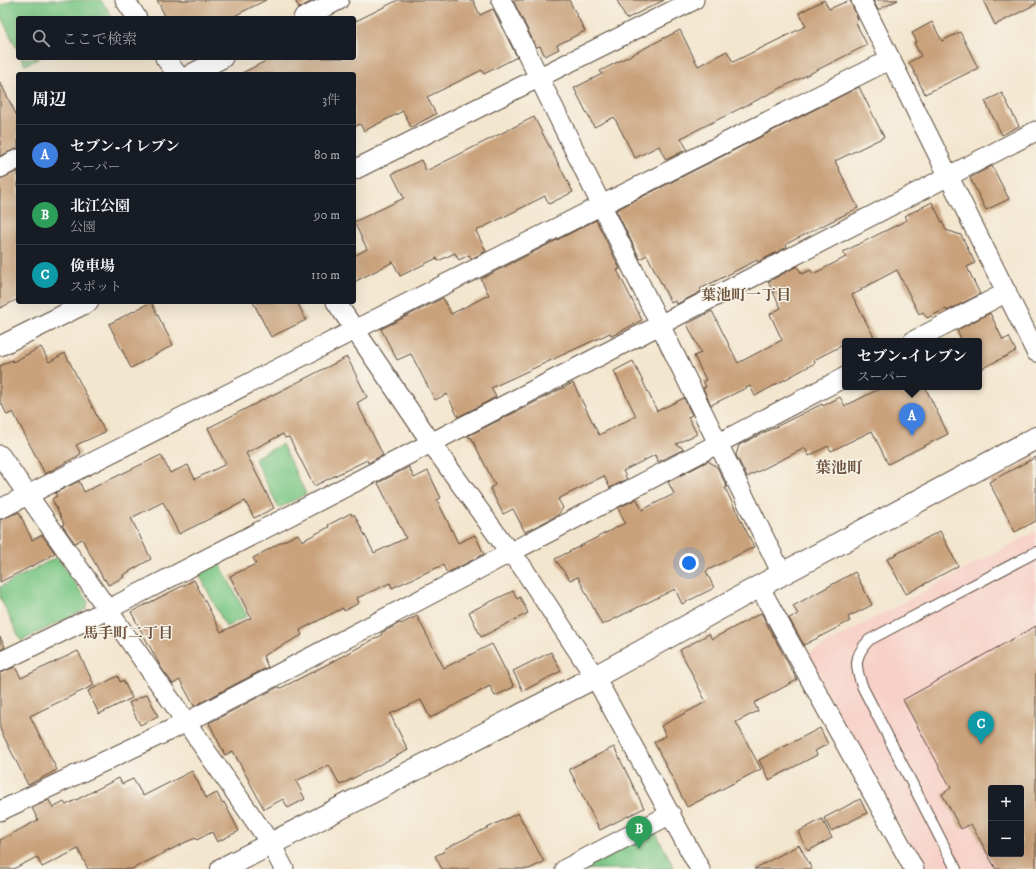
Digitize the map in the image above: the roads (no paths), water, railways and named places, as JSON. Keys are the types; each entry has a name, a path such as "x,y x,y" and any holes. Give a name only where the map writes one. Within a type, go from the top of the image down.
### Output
{"street":[{"path":"125,0 136,16"},
{"path":"307,16 339,0"},
{"path":"501,0 782,574"},
{"path":"356,169 694,0"},
{"path":"861,0 1036,352"},
{"path":"0,509 891,59"},
{"path":"167,60 176,72"},
{"path":"195,72 219,60"},
{"path":"0,662 107,610 1036,131"},
{"path":"0,168 16,160"},
{"path":"919,338 1007,292"},
{"path":"0,346 85,304"},
{"path":"337,304 510,553 521,565 595,677 700,869"},
{"path":"0,811 185,723 842,379"},
{"path":"222,869 595,677 759,586 1036,438"},
{"path":"0,455 270,844 284,869"},
{"path":"759,586 914,869"},
{"path":"565,869 671,814"}],"lane":[{"path":"956,869 863,688 856,669 860,650 869,640 1036,552"}],"place":[{"name":"セブン-イレブン","path":"912,436"},
{"name":"倹車場","path":"981,744"},
{"name":"北江公園","path":"639,849"}],"district":[{"name":"葉池町一丁目","path":"746,295"},
{"name":"葉池町","path":"839,468"},
{"name":"馬手町二丁目","path":"128,633"}]}
